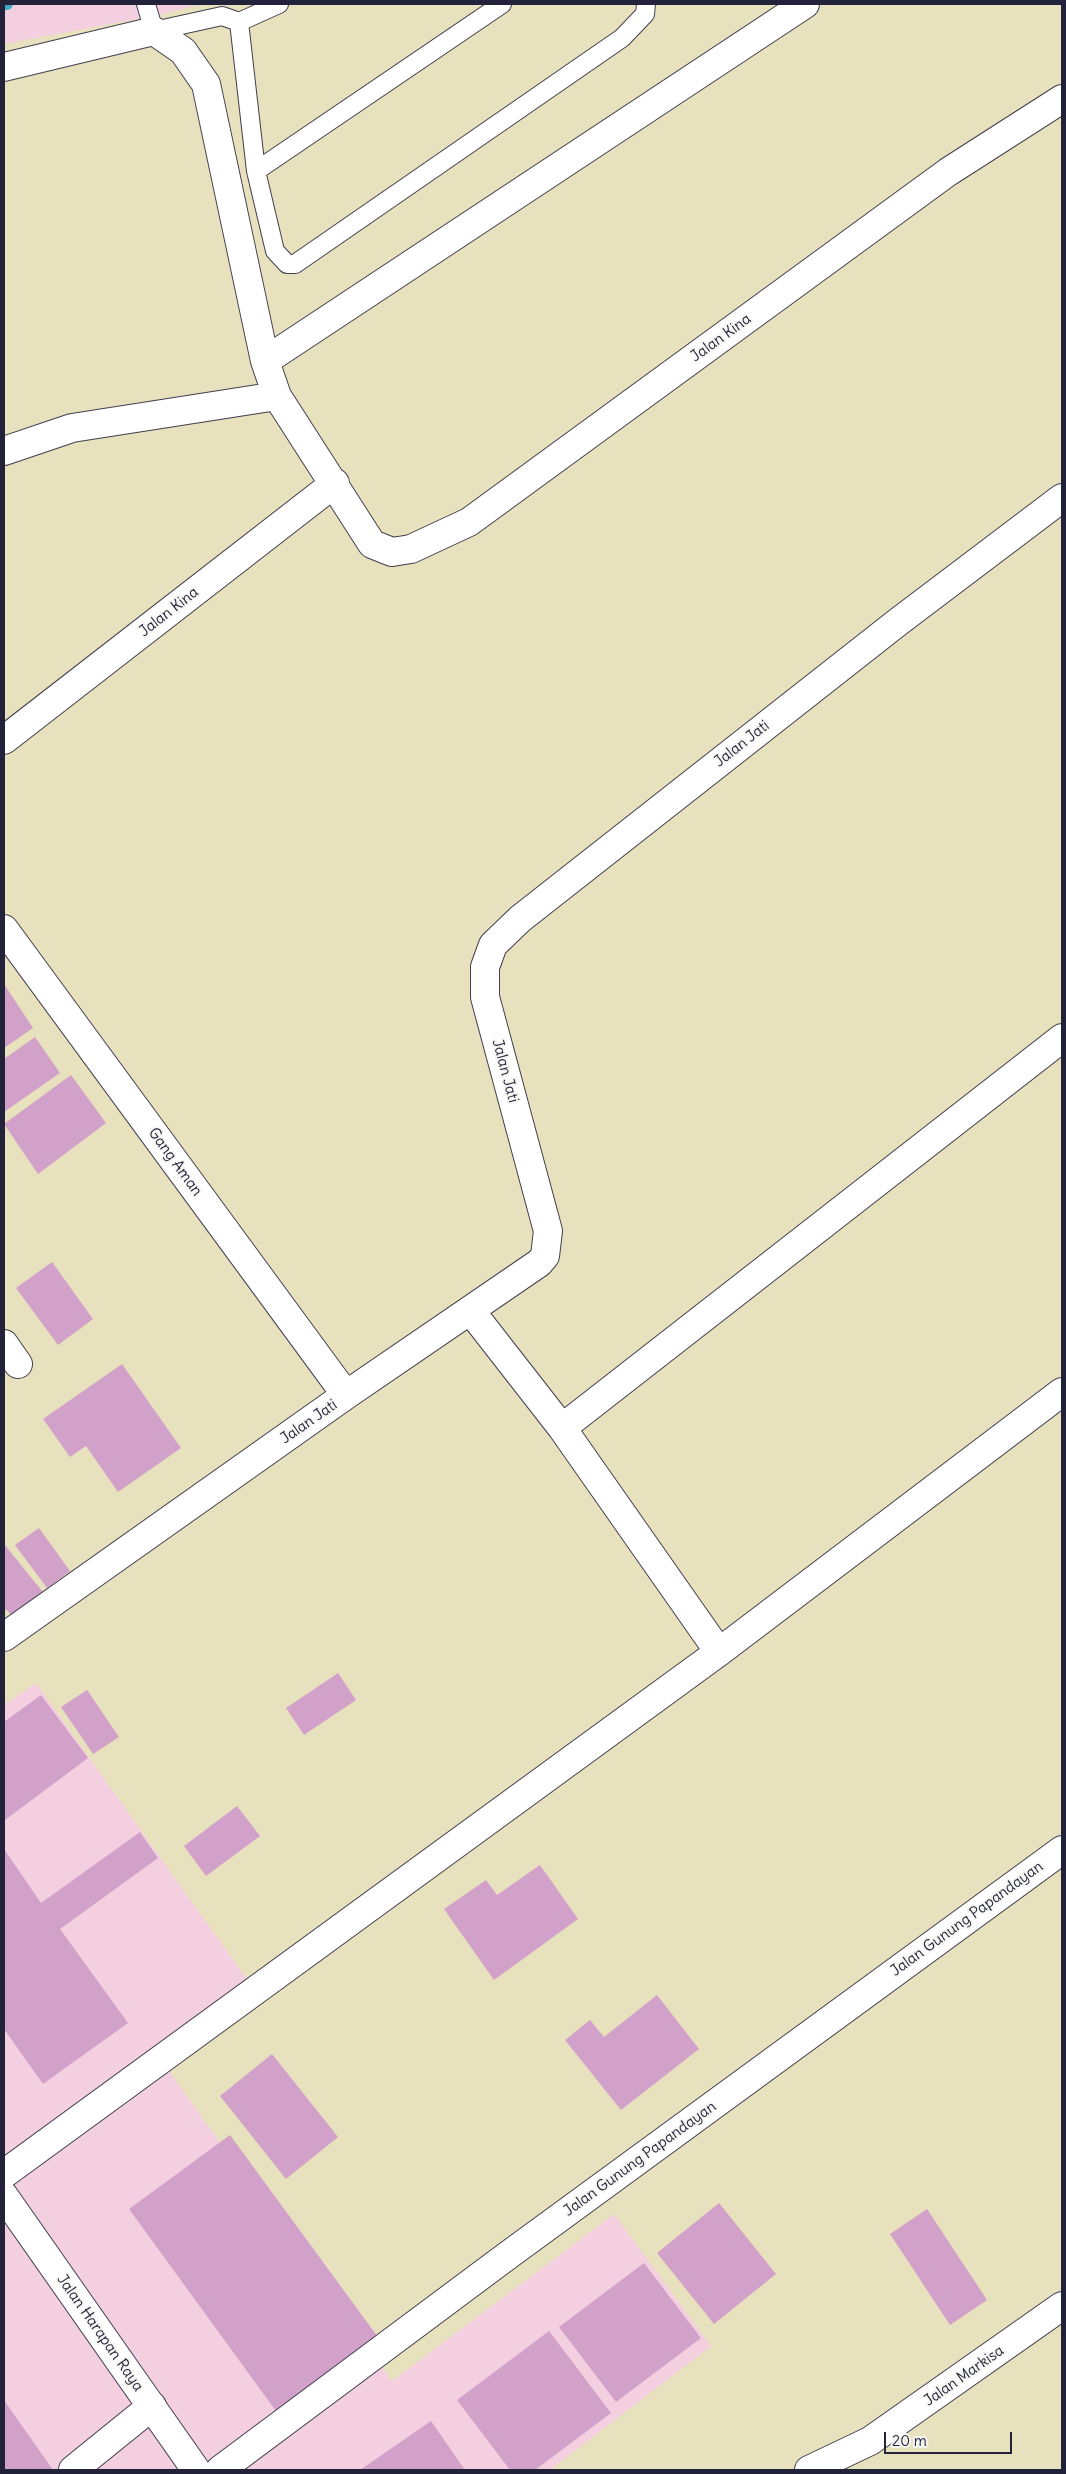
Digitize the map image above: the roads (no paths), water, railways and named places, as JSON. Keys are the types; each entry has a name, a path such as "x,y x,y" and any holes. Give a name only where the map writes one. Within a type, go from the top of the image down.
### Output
{"street":[{"path":"265,362 805,4"},
{"path":"4,67 150,18 183,51 206,84 265,362 277,396 335,483"},
{"name":"Jalan Kina","path":"4,740 335,483 372,544 392,552 411,549 469,522 948,172 1062,99"},
{"path":"4,451 72,428 277,396"},
{"name":"Jalan Jati","path":"4,1638 346,1396 539,1263 545,1256 548,1246 548,1232 485,997 485,967 493,945 520,919 581,870 898,622 1062,498"},
{"name":"Gang Aman","path":"4,928 346,1396"},
{"path":"562,1428 1062,1038"},
{"path":"470,1310 562,1428 719,1652"},
{"path":"4,2174 719,1652 1062,1392"},
{"name":"Jalan Gunung Papandayan","path":"220,2470 507,2256 1062,1850"},
{"name":"Jalan Harapan Raya","path":"4,2196 196,2470"},
{"name":"Jalan Markisa","path":"809,2470 870,2441 1062,2306"},
{"path":"73,2470 152,2406"}],"lane":[{"path":"150,18 222,16 239,22 279,4"},
{"path":"256,171 502,4"},
{"path":"239,22 256,171 275,251 287,264 295,264 622,38 645,14 646,4"}]}
